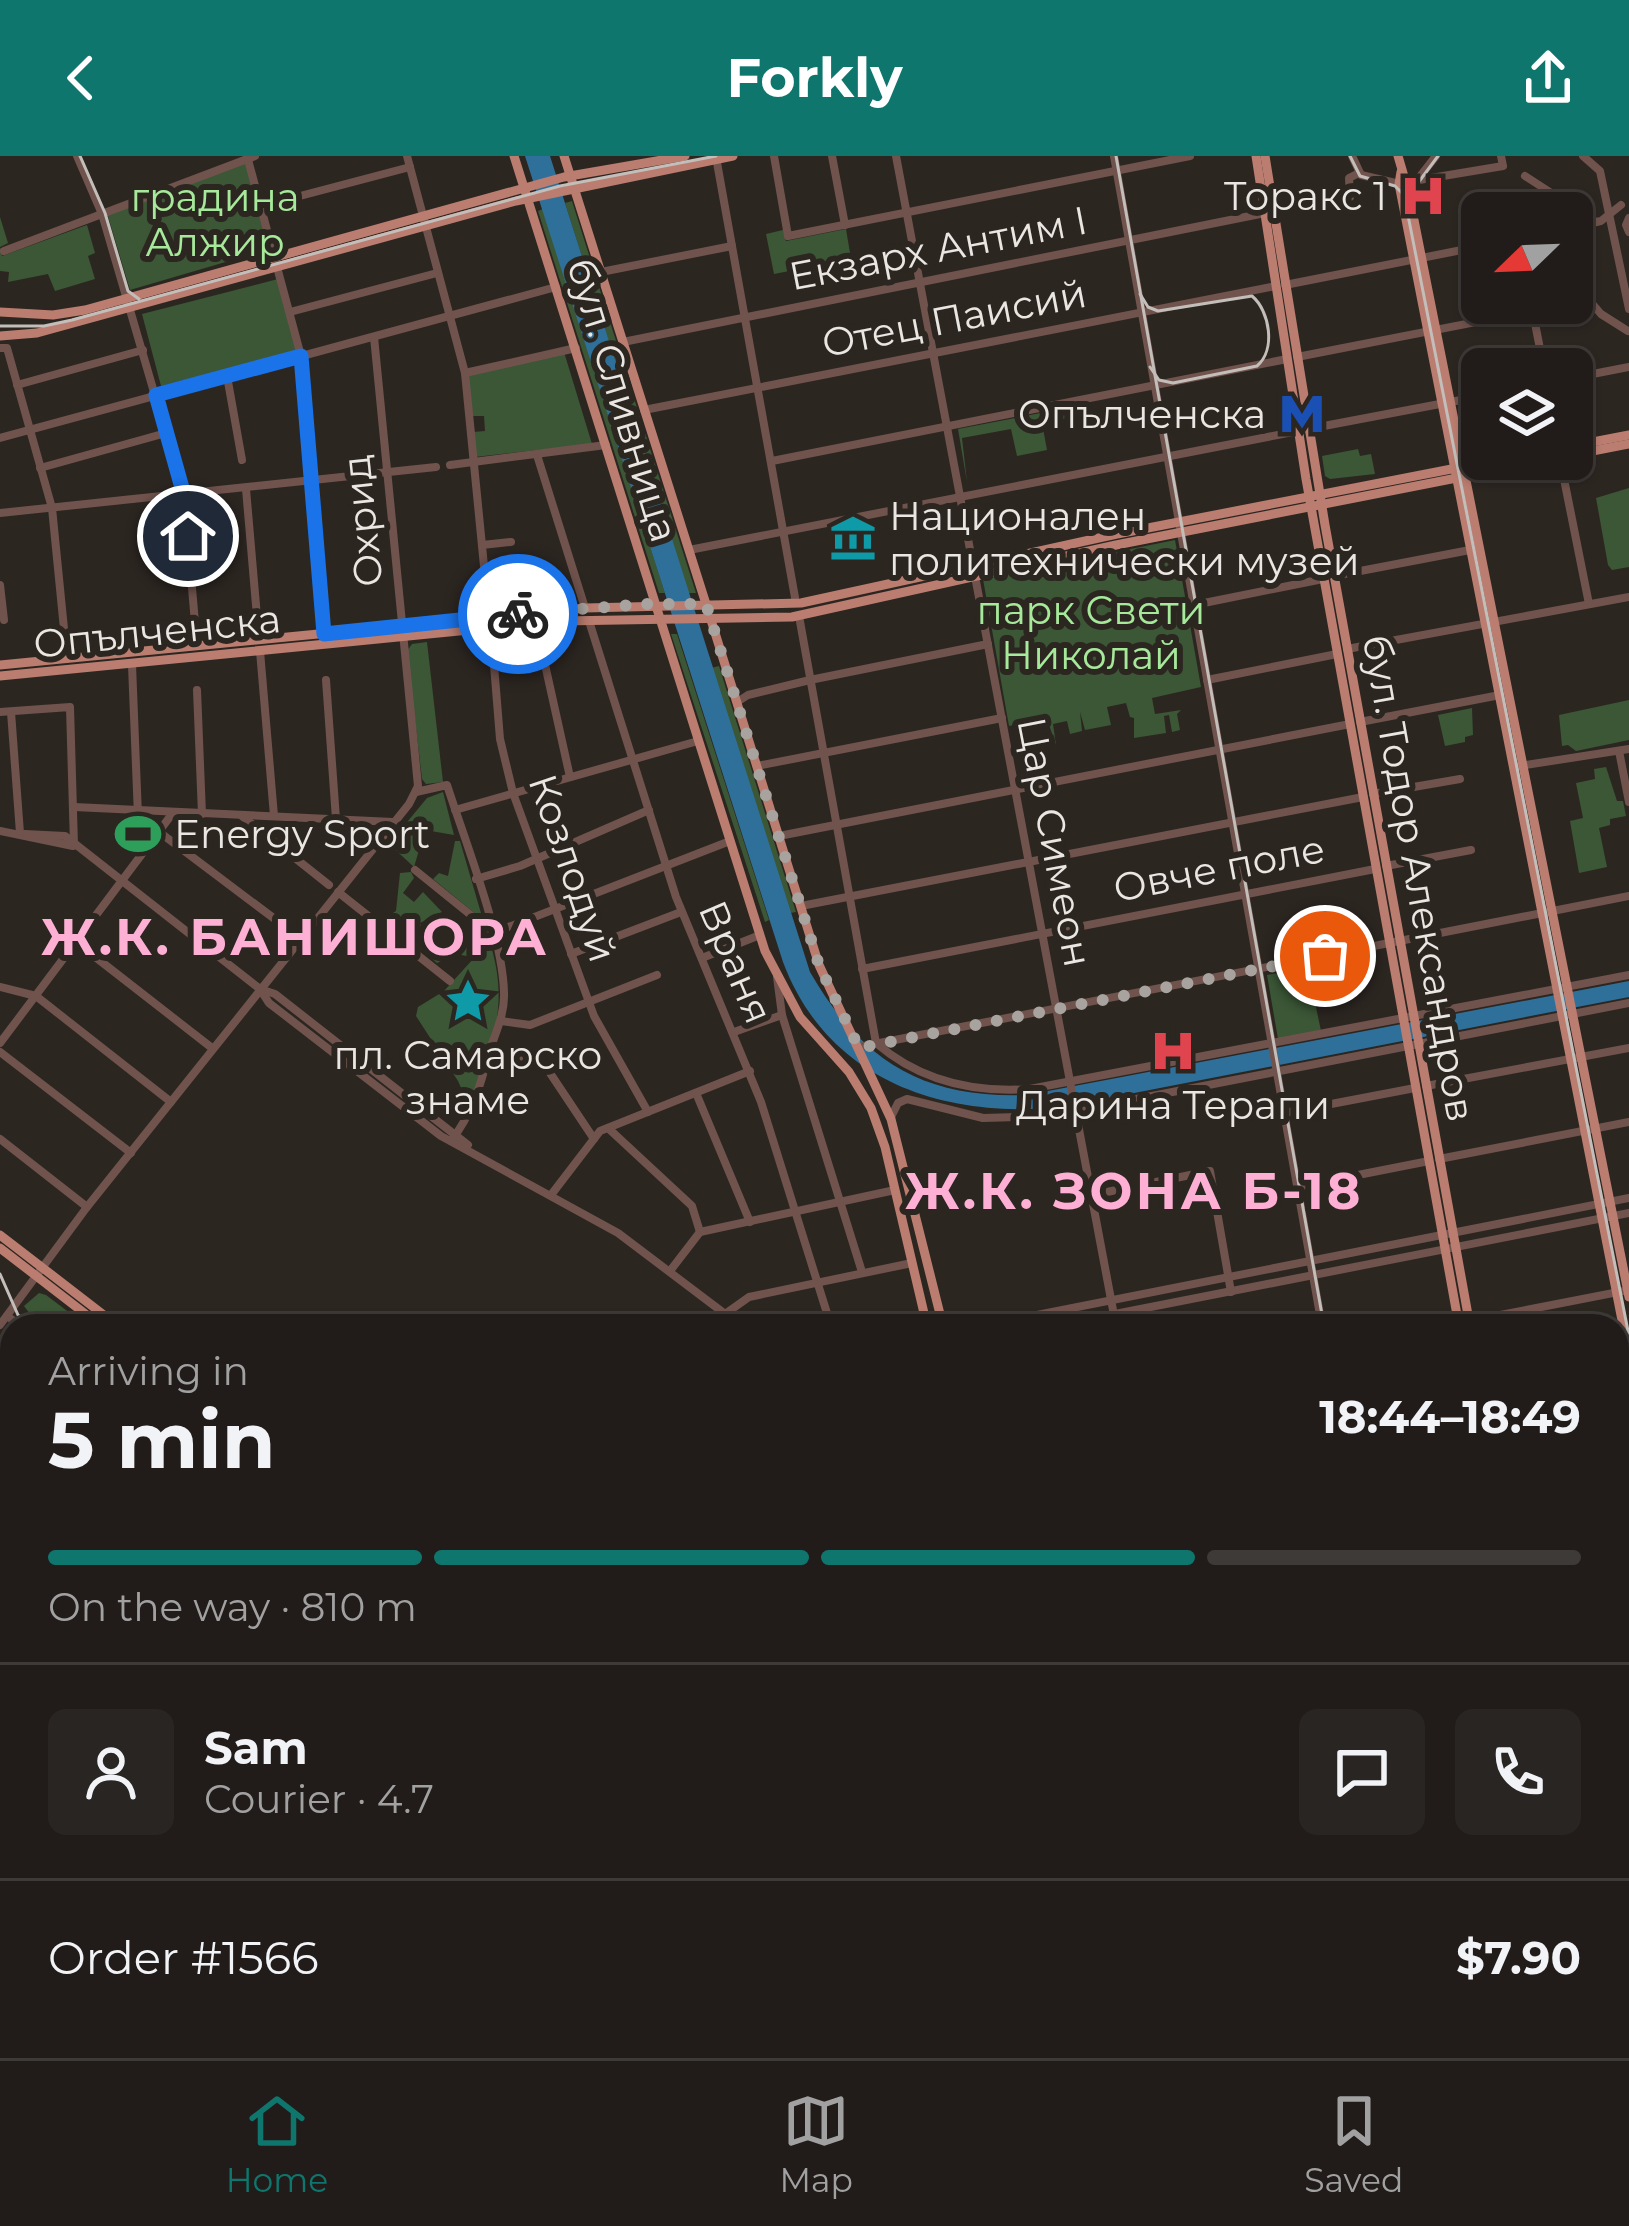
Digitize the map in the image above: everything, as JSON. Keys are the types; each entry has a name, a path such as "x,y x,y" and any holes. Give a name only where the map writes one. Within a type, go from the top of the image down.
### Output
{"main road":[{"name":"бул. Сливница","path":"514,156 760,935 800,1017 865,1096 885,1147 924,1314"},
{"name":"бул. Сливница","path":"564,156 819,965 848,1026 868,1045 940,1314"},
{"path":"0,336 37,333 650,159 685,156"},
{"path":"569,182 734,156"},
{"name":"бул. Тодор Александров","path":"1256,156 1459,1314"},
{"name":"бул. Тодор Александров","path":"1265,156 1269,212"},
{"path":"1398,156 1607,1217 1626,1292"},
{"path":"0,312 70,313 130,303"},
{"path":"1593,442 1629,435"},
{"path":"1593,451 1629,444"},
{"path":"1460,472 1471,550 1490,624"},
{"name":"Опълченска","path":"490,622 708,621 798,610 1460,472"},
{"name":"Опълченска","path":"0,665 403,632 585,608 703,604 798,610"},
{"name":"Опълченска","path":"0,676 132,664 324,634 403,632"},
{"path":"0,1235 87,1314"},
{"path":"0,1248 101,1314"}],"street":[{"path":"76,156 104,213 184,495 197,646"},
{"name":"Козлодуй","path":"407,156 465,373 500,739 513,793 588,1003 648,1112"},
{"path":"774,156 788,236 1190,156"},
{"path":"832,156 845,224"},
{"name":"Цар Симеон","path":"896,156 1114,1314"},
{"path":"1114,156 1320,1314"},
{"path":"1352,156 1359,173 1426,182 1502,161"},
{"path":"1406,180 1436,156"},
{"path":"1582,156 1600,169 1608,195 1629,309"},
{"path":"4,251 250,157 301,356 324,634"},
{"path":"716,158 862,969 868,1045"},
{"path":"262,206 410,167"},
{"name":"Екзарх Антим I","path":"622,342 1350,197 1349,178 1359,173"},
{"path":"1525,176 1596,222"},
{"path":"1608,195 1626,211 1629,232"},
{"path":"1593,223 1626,211"},
{"path":"601,272 732,246"},
{"name":"Отец Паисий","path":"644,410 1461,250"},
{"path":"290,312 437,272"},
{"path":"0,438 556,287"},
{"path":"1593,301 1601,314 1628,331"},
{"path":"772,461 1461,323"},
{"name":"Охрид","path":"374,337 418,772 416,792"},
{"path":"3,348 52,508 67,659"},
{"path":"465,373 576,348"},
{"path":"17,385 143,350"},
{"path":"1593,374 1629,367"},
{"path":"226,376 242,460"},
{"path":"689,550 1461,400"},
{"path":"40,468 166,433"},
{"path":"450,465 606,446"},
{"path":"538,455 585,608"},
{"path":"0,513 436,467"},
{"path":"1564,480 1589,604"},
{"path":"246,489 274,816"},
{"path":"482,545 511,542"},
{"path":"1194,605 1471,550"},
{"path":"0,585 4,620"},
{"path":"1207,680 1629,596"},
{"name":"Враня","path":"589,621 681,912 750,1071 827,1314"},
{"path":"536,623 570,777"},
{"path":"737,702 810,680 988,644"},
{"path":"132,664 138,816 292,932"},
{"path":"326,680 336,819"},
{"path":"197,691 202,814"},
{"path":"778,836 1504,694"},
{"path":"0,712 70,707 74,846"},
{"path":"11,712 22,833"},
{"path":"757,766 1002,718"},
{"path":"455,809 698,741"},
{"path":"1518,766 1624,750 1629,802"},
{"path":"801,907 1460,779"},
{"path":"8,1314 87,1207 416,792 446,783 493,932 505,995 471,1110 453,1138"},
{"path":"74,807 394,823"},
{"path":"476,879 536,859 649,810"},
{"path":"130,1154 0,1047 173,813"},
{"path":"241,815 328,885"},
{"path":"0,831 65,836 260,989 275,994 453,1138 618,1233 725,1314 749,1297 912,1263"},
{"path":"493,932 730,841"},
{"name":"Овче поле","path":"862,969 1471,850"},
{"path":"415,871 493,932"},
{"path":"338,892 450,981"},
{"path":"868,1045 1629,896"},
{"path":"571,953 681,912"},
{"path":"702,958 760,935"},
{"path":"76,942 213,1048"},
{"path":"501,1021 530,1025 656,974"},
{"path":"868,1045 910,1069 970,1087 1018,1090 1071,1085 1629,974"},
{"path":"777,977 782,1015 862,1273"},
{"path":"0,987 35,996 171,1102"},
{"path":"891,1119 898,1103 907,1099 995,1119 1075,1109 1629,1003"},
{"path":"734,1032 782,1015"},
{"path":"491,1045 548,1070 594,1139"},
{"path":"1284,1113 1629,1048"},
{"path":"551,1195 608,1128 750,1071"},
{"path":"696,1093 750,1222"},
{"path":"1298,1187 1629,1122"},
{"path":"608,1128 692,1206 700,1232"},
{"path":"0,1139 87,1207"},
{"path":"1092,1195 1210,1171 1231,1292"},
{"path":"670,1271 700,1232 895,1190"},
{"path":"1044,1314 1629,1198"},
{"path":"1119,1314 1629,1213"},
{"path":"1516,1314 1626,1292"}],"green space":[{"name":"градина Алжир","path":"246,161 270,249 130,290 107,213"},
{"path":"572,201 617,344 610,346 565,203"},
{"path":"543,209 665,593 659,593 538,211"},
{"path":"0,217 8,243 0,247"},
{"path":"87,225 95,253 88,256 95,279 55,291 48,274 8,282 9,272 0,271 0,247 2,256"},
{"path":"846,229 851,259 774,274 766,234 783,230 786,241"},
{"path":"278,279 297,351 161,386 142,314"},
{"path":"618,348 696,593 688,593 611,350"},
{"path":"564,352 592,444 475,457 473,432 485,431 484,416 471,416 466,373"},
{"path":"1082,405 1084,415 1042,423 1047,450 1017,456 1011,429 962,438 967,482 958,429"},
{"path":"1358,449 1360,456 1371,454 1375,474 1325,476 1322,456"},
{"path":"1629,488 1629,567 1612,570 1596,498"},
{"name":"парк Свети Николай","path":"1175,540 1201,687 1152,698 1155,714 1181,710 1177,714 1180,730 1172,732 1169,715 1164,716 1166,733 1134,738 1134,718 1126,703 1107,707 1111,725 1085,730 1080,712 1082,731 1070,734 1067,721 1053,724 1056,745 1047,719 1009,726 983,579"},
{"path":"671,634 677,634 769,920 765,922"},
{"path":"427,642 443,782 426,784 407,651 412,644"},
{"path":"719,666 796,912 790,913 711,668"},
{"path":"1629,700 1629,740 1576,751 1562,746 1559,715"},
{"path":"1472,708 1473,735 1445,746 1438,715"},
{"path":"1606,767 1626,816 1610,819 1610,825 1599,828 1607,867 1579,873 1570,821 1583,818 1576,783 1595,779 1594,769"},
{"path":"443,792 454,835 425,830 414,867 389,844 427,798"},
{"path":"455,841 460,841 483,920 433,879 439,873 448,876"},
{"path":"411,872 414,878 403,893 414,902 423,892 442,912 420,923 428,943 436,949 454,938 451,916 478,942 467,956 455,954 437,963 385,918 396,911 400,873"},
{"name":"пл. Самарско знаме","path":"491,946 498,1009 470,1108 416,1016 418,1007 444,991 484,947"},
{"path":"1342,960 1347,986 1313,993 1321,1031 1278,1039 1267,975"},
{"path":"39,1293 71,1314 30,1314 24,1306"}],"water":[{"path":"525,156 550,156 810,972 830,1003 873,1051 898,1068 956,1090 1027,1095 1629,981 1629,997 1062,1107 975,1106 934,1098 860,1064 829,1037 803,1003 783,962"}],"tram line":[{"path":"80,156 105,213 128,291 139,299"},
{"path":"0,326 44,326 72,320 560,186 716,156"},
{"path":"1116,156 1322,1314"},
{"path":"1350,156 1360,176 1395,186 1404,195 1625,1314"},
{"path":"1409,204 1412,191 1438,156"},
{"path":"1140,294 1148,307 1158,311 1252,296 1263,311 1268,331 1267,350 1257,366 1173,383 1159,380 1150,367"},
{"path":"0,1274 18,1314"}],"way so far":[{"path":"518,614 706,604 819,965 859,1048 1325,956"}],"place":[{"name":"Торакс 1","path":"1423,196"},
{"name":"Опълченска","path":"1302,414"},
{"name":"Национален политехнически музей","path":"853,538"},
{"name":"Energy Sport","path":"138,834"},
{"name":"пл. Самарско знаме","path":"468,1001"},
{"name":"Дарина Терапи","path":"1173,1051"}],"district":[{"name":"Ж.К. БАНИШОРА","path":"295,937"},
{"name":"Ж.К. ЗОНА Б-18","path":"1134,1191"}],"route":[{"path":"188,536 184,495 156,395 301,356 324,634 518,614"}]}
